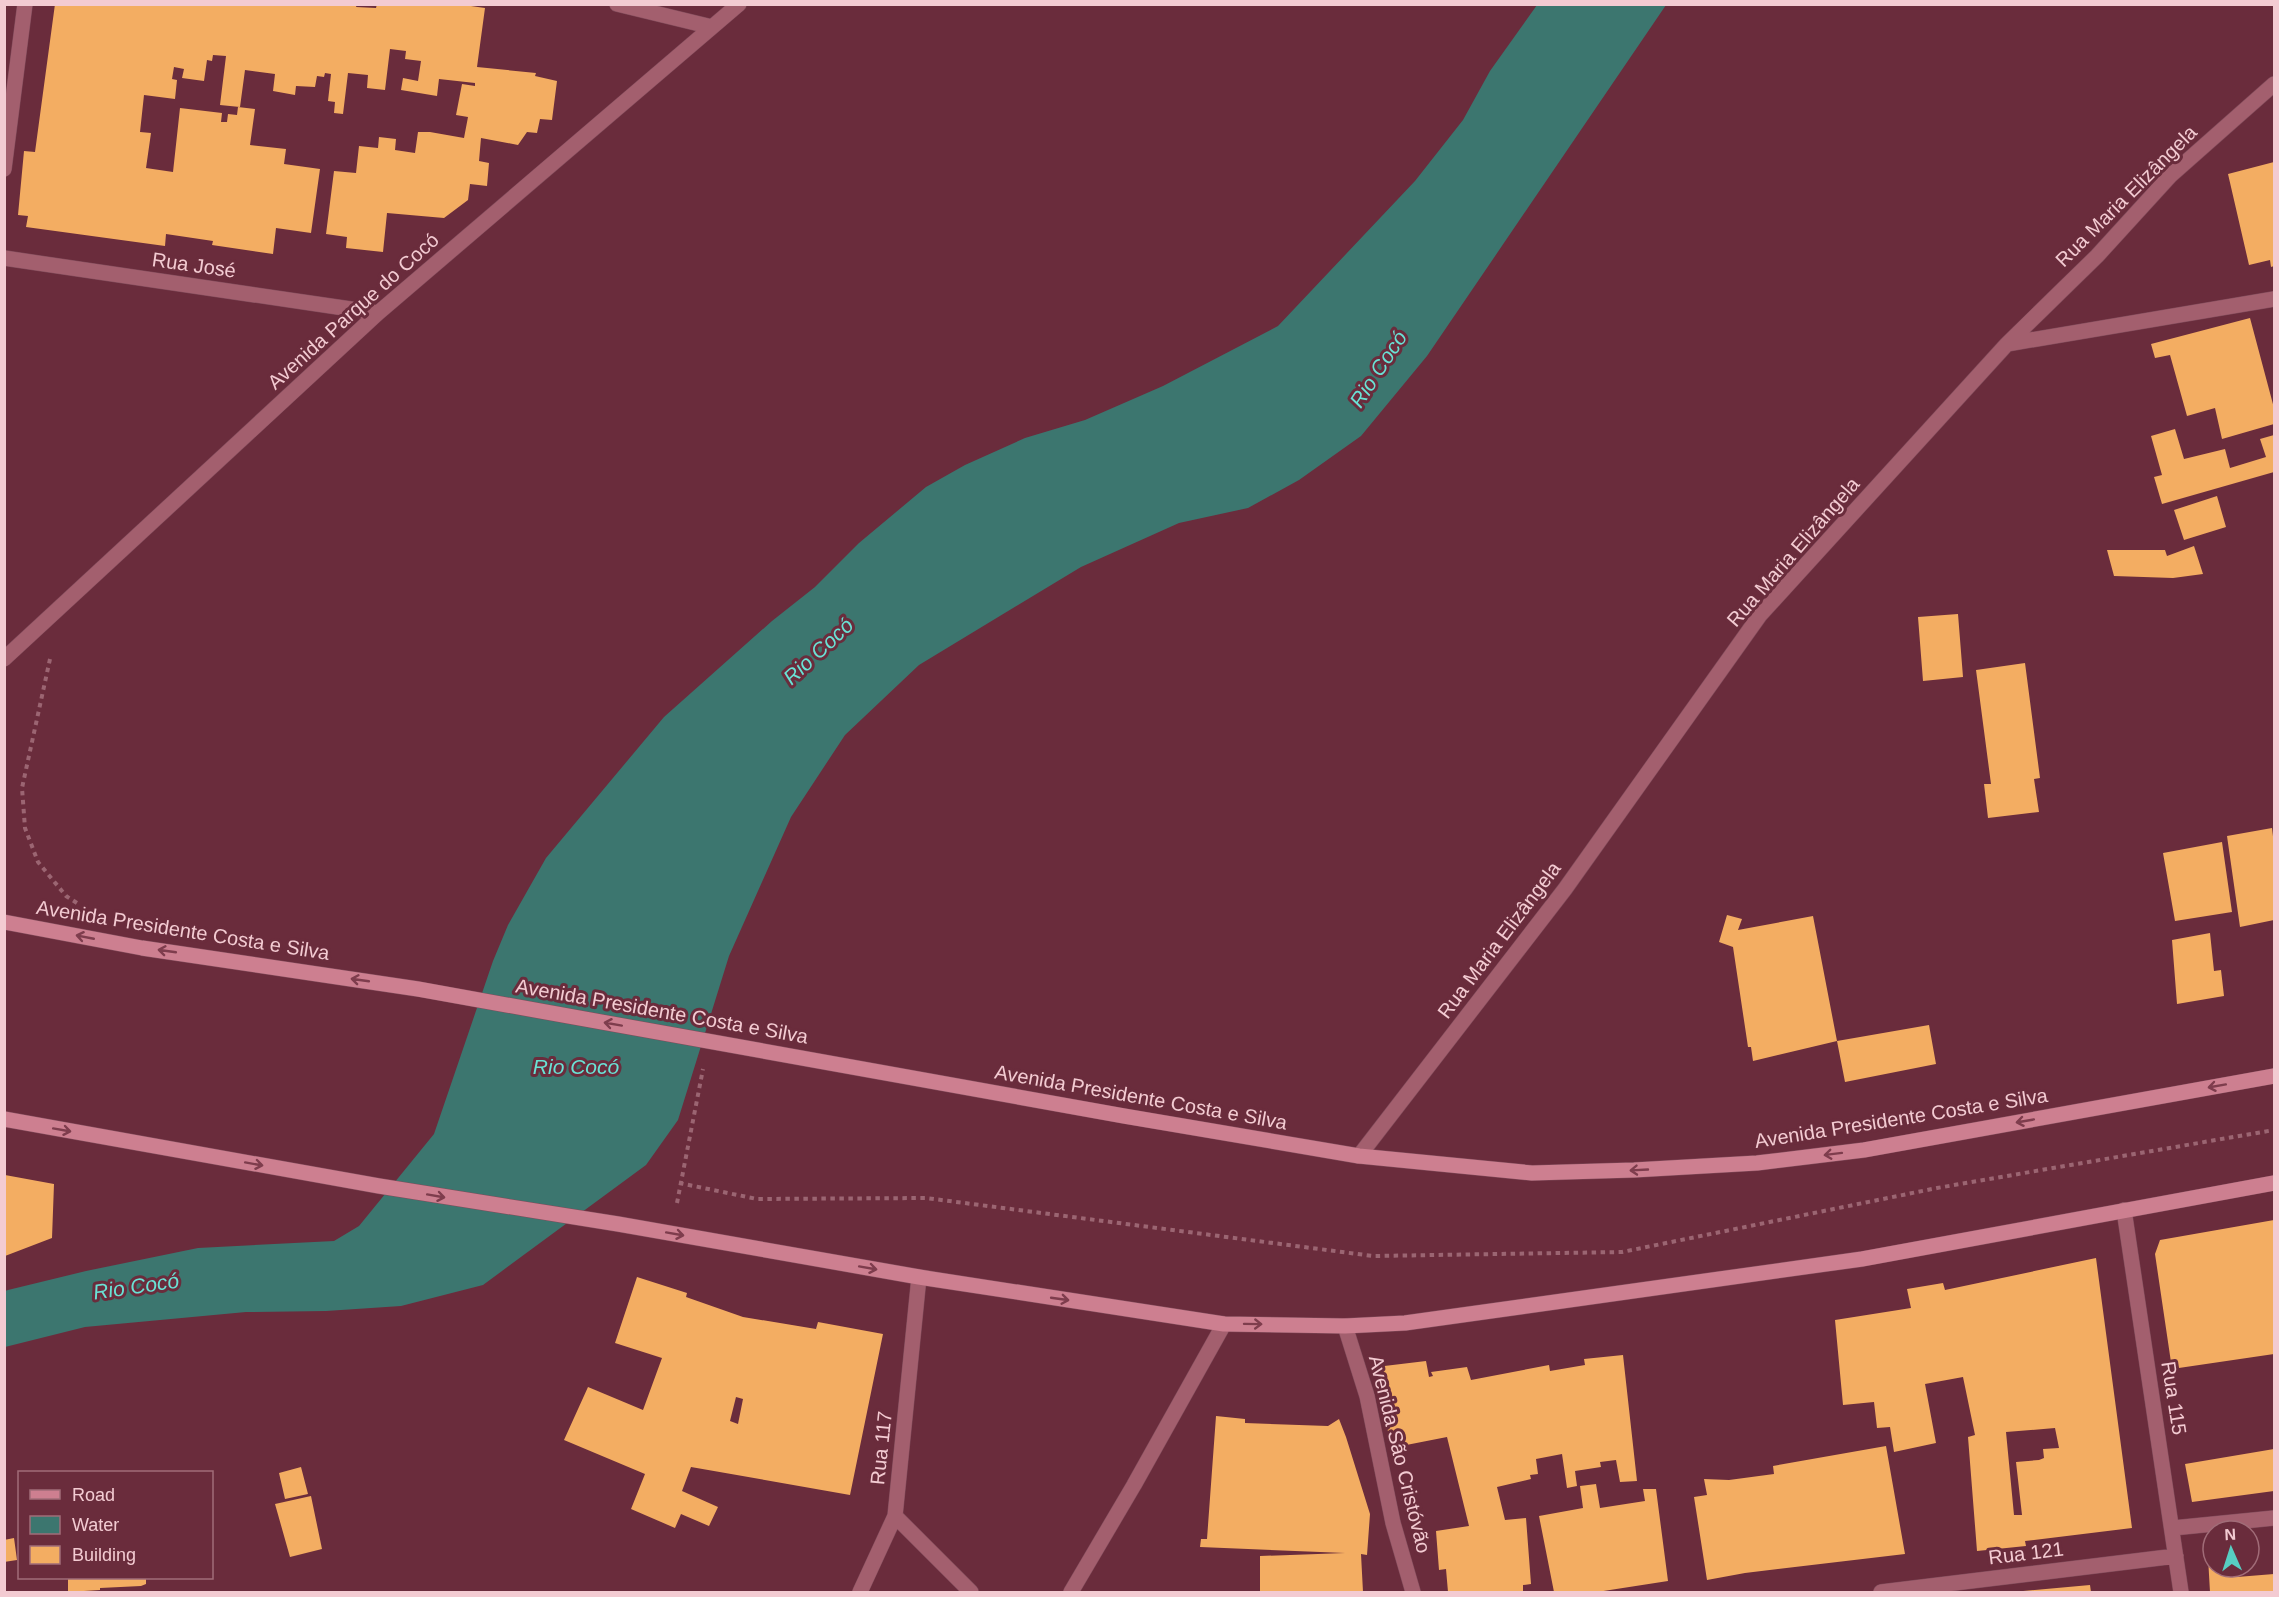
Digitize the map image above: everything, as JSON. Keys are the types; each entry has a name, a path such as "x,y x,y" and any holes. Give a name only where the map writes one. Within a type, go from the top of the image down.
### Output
{"main road":[{"name":"Avenida Presidente Costa e Silva","path":"4,922 142,948 418,989 1359,1156 1532,1173 1757,1163 1864,1150 2274,1076"},
{"path":"4,1119 379,1186 618,1224 919,1277 1224,1324 1345,1326 1405,1323 1862,1259 2274,1183"}],"street":[{"path":"4,169 25,4"},
{"path":"617,4 712,27"},
{"name":"Avenida Parque do Cocó","path":"4,659 378,313 739,4"},
{"name":"Rua Maria Elizângela","path":"1359,1156 1565,889 1760,615 2007,344 2097,256 2170,176 2274,84"},
{"name":"Rua José","path":"4,258 378,313"},
{"path":"2007,344 2274,299"},
{"name":"Rua 115","path":"2124,1210 2181,1593"},
{"name":"Rua 117","path":"860,1593 895,1516 919,1277"},
{"path":"1071,1593 1224,1324"},
{"name":"Avenida São Cristóvão","path":"1345,1326 1367,1396 1393,1523 1413,1593"},
{"path":"895,1516 971,1593"},
{"path":"2173,1528 2274,1518"},
{"name":"Rua 121","path":"1881,1593 2176,1556"}],"path":[{"path":"61,606 22,788 26,828 38,862 66,896 85,909"},
{"path":"673,1234 680,1183 709,1040"},
{"path":"680,1183 757,1199 926,1198 1373,1256 1622,1252 1937,1188 2274,1130"}],"water":[{"name":"Rio Cocó","path":"1537,5 1666,5 1427,356 1361,436 1299,480 1248,508 1179,523 1081,567 919,665 845,735 791,817 729,956 678,1120 646,1165 483,1285 401,1306 326,1311 246,1312 85,1327 5,1347 5,1291 86,1271 198,1248 334,1241 359,1226 434,1134 493,961 508,925 546,858 664,717 772,621 815,587 859,543 926,487 965,465 1025,438 1085,420 1163,386 1278,326 1415,181 1463,120 1490,71"}],"building":[{"path":"55,4 357,4 356,7 376,8 377,4 457,4 485,8 477,67 536,73 535,76 557,81 552,120 540,119 537,133 527,132 518,145 481,138 479,161 489,163 487,186 470,184 468,200 444,218 387,213 383,252 346,248 347,237 326,234 334,171 356,173 359,146 378,148 379,137 396,139 395,150 415,153 418,132 464,138 468,117 456,115 462,84 475,86 475,83 439,79 437,96 401,90 403,78 418,81 421,61 405,59 406,51 390,49 385,90 367,88 368,75 348,73 343,114 334,113 335,102 328,101 331,74 325,73 324,77 317,76 315,87 296,86 295,95 273,91 275,74 245,70 240,107 220,105 226,56 213,55 212,61 207,60 204,81 182,78 184,69 174,67 172,79 177,80 175,99 144,95 140,132 151,133 146,168 173,172 180,108 222,113 221,122 227,122 228,114 237,115 238,107 255,109 250,145 286,149 284,164 320,169 311,233 276,228 273,254 212,245 213,241 166,234 165,246 26,227 28,216 18,215 24,151 35,152"},
{"path":"2274,162 2274,266 2271,267 2270,260 2249,265 2228,174"},
{"path":"2250,318 2274,408 2274,424 2222,439 2215,408 2187,416 2170,355 2155,358 2151,344"},
{"path":"2175,429 2184,459 2225,449 2230,468 2266,457 2260,439 2274,435 2274,472 2162,504 2154,477 2162,475 2151,436"},
{"path":"2217,496 2226,527 2184,540 2174,510"},
{"path":"2194,546 2203,574 2173,578 2114,576 2107,550 2165,550 2167,556"},
{"path":"1958,614 1963,677 1923,681 1918,617"},
{"path":"2025,663 2040,778 2034,779 2039,812 1988,818 1984,784 1991,784 1976,670"},
{"path":"2272,828 2274,920 2240,927 2227,836"},
{"path":"2222,842 2232,912 2175,921 2163,853"},
{"path":"1727,915 1742,919 1738,930 1813,916 1837,1041 1753,1061 1751,1047 1748,1047 1733,947 1719,942"},
{"path":"2210,933 2214,971 2221,970 2224,996 2177,1004 2172,940"},
{"path":"1929,1025 1936,1064 1845,1082 1837,1041"},
{"path":"5,1175 54,1184 52,1238 5,1256"},
{"path":"2274,1220 2274,1354 2172,1369 2155,1254 2160,1240"},
{"path":"2096,1258 2132,1528 2025,1541 2026,1546 1977,1551 1968,1437 1975,1435 1963,1377 1925,1384 1936,1443 1894,1452 1890,1427 1877,1428 1874,1402 1843,1405 1835,1320 1911,1308 1907,1289 1943,1283 1945,1290","holes":["2055,1428 2059,1448 2043,1449 2044,1458 2039,1460 2016,1462 2022,1515 2014,1515 2006,1432"]},
{"path":"637,1277 687,1293 686,1297 743,1317 816,1329 818,1322 883,1334 850,1495 691,1467 682,1491 718,1507 709,1526 681,1514 675,1528 631,1509 645,1474 564,1440 588,1387 643,1410 662,1358 615,1343","holes":["736,1397 743,1399 738,1424 730,1421"]},
{"path":"1623,1355 1637,1481 1620,1482 1616,1460 1600,1462 1601,1467 1575,1471 1577,1486 1567,1488 1562,1454 1536,1459 1538,1474 1530,1475 1531,1479 1497,1487 1505,1520 1526,1518 1531,1584 1523,1585 1523,1592 1448,1592 1446,1569 1439,1570 1436,1531 1469,1526 1447,1437 1391,1448 1376,1367 1426,1361 1429,1377 1433,1376 1431,1372 1467,1367 1471,1380 1549,1365 1550,1371 1585,1365 1584,1359"},
{"path":"1216,1416 1245,1419 1245,1423 1328,1426 1339,1419 1370,1514 1367,1555 1361,1554 1363,1592 1260,1592 1260,1556 1345,1553 1200,1547 1201,1539 1207,1539"},
{"path":"1886,1446 1905,1554 1745,1573 1707,1580 1694,1497 1707,1495 1704,1479 1729,1480 1774,1474 1773,1466"},
{"path":"2274,1449 2274,1491 2192,1502 2185,1464"},
{"path":"301,1467 308,1494 285,1499 279,1473"},
{"path":"1596,1484 1600,1508 1645,1501 1643,1489 1656,1489 1668,1581 1597,1592 1554,1592 1539,1516 1583,1508 1580,1486"},
{"path":"311,1496 322,1549 290,1557 275,1504"},
{"path":"14,1538 17,1560 4,1562 4,1540"},
{"path":"2274,1574 2274,1592 2210,1592 2209,1579 2261,1579 2261,1575"},
{"path":"68,1579 146,1579 146,1584 141,1586 68,1592"},
{"path":"2090,1585 2091,1592 2023,1592 2023,1591"}]}
